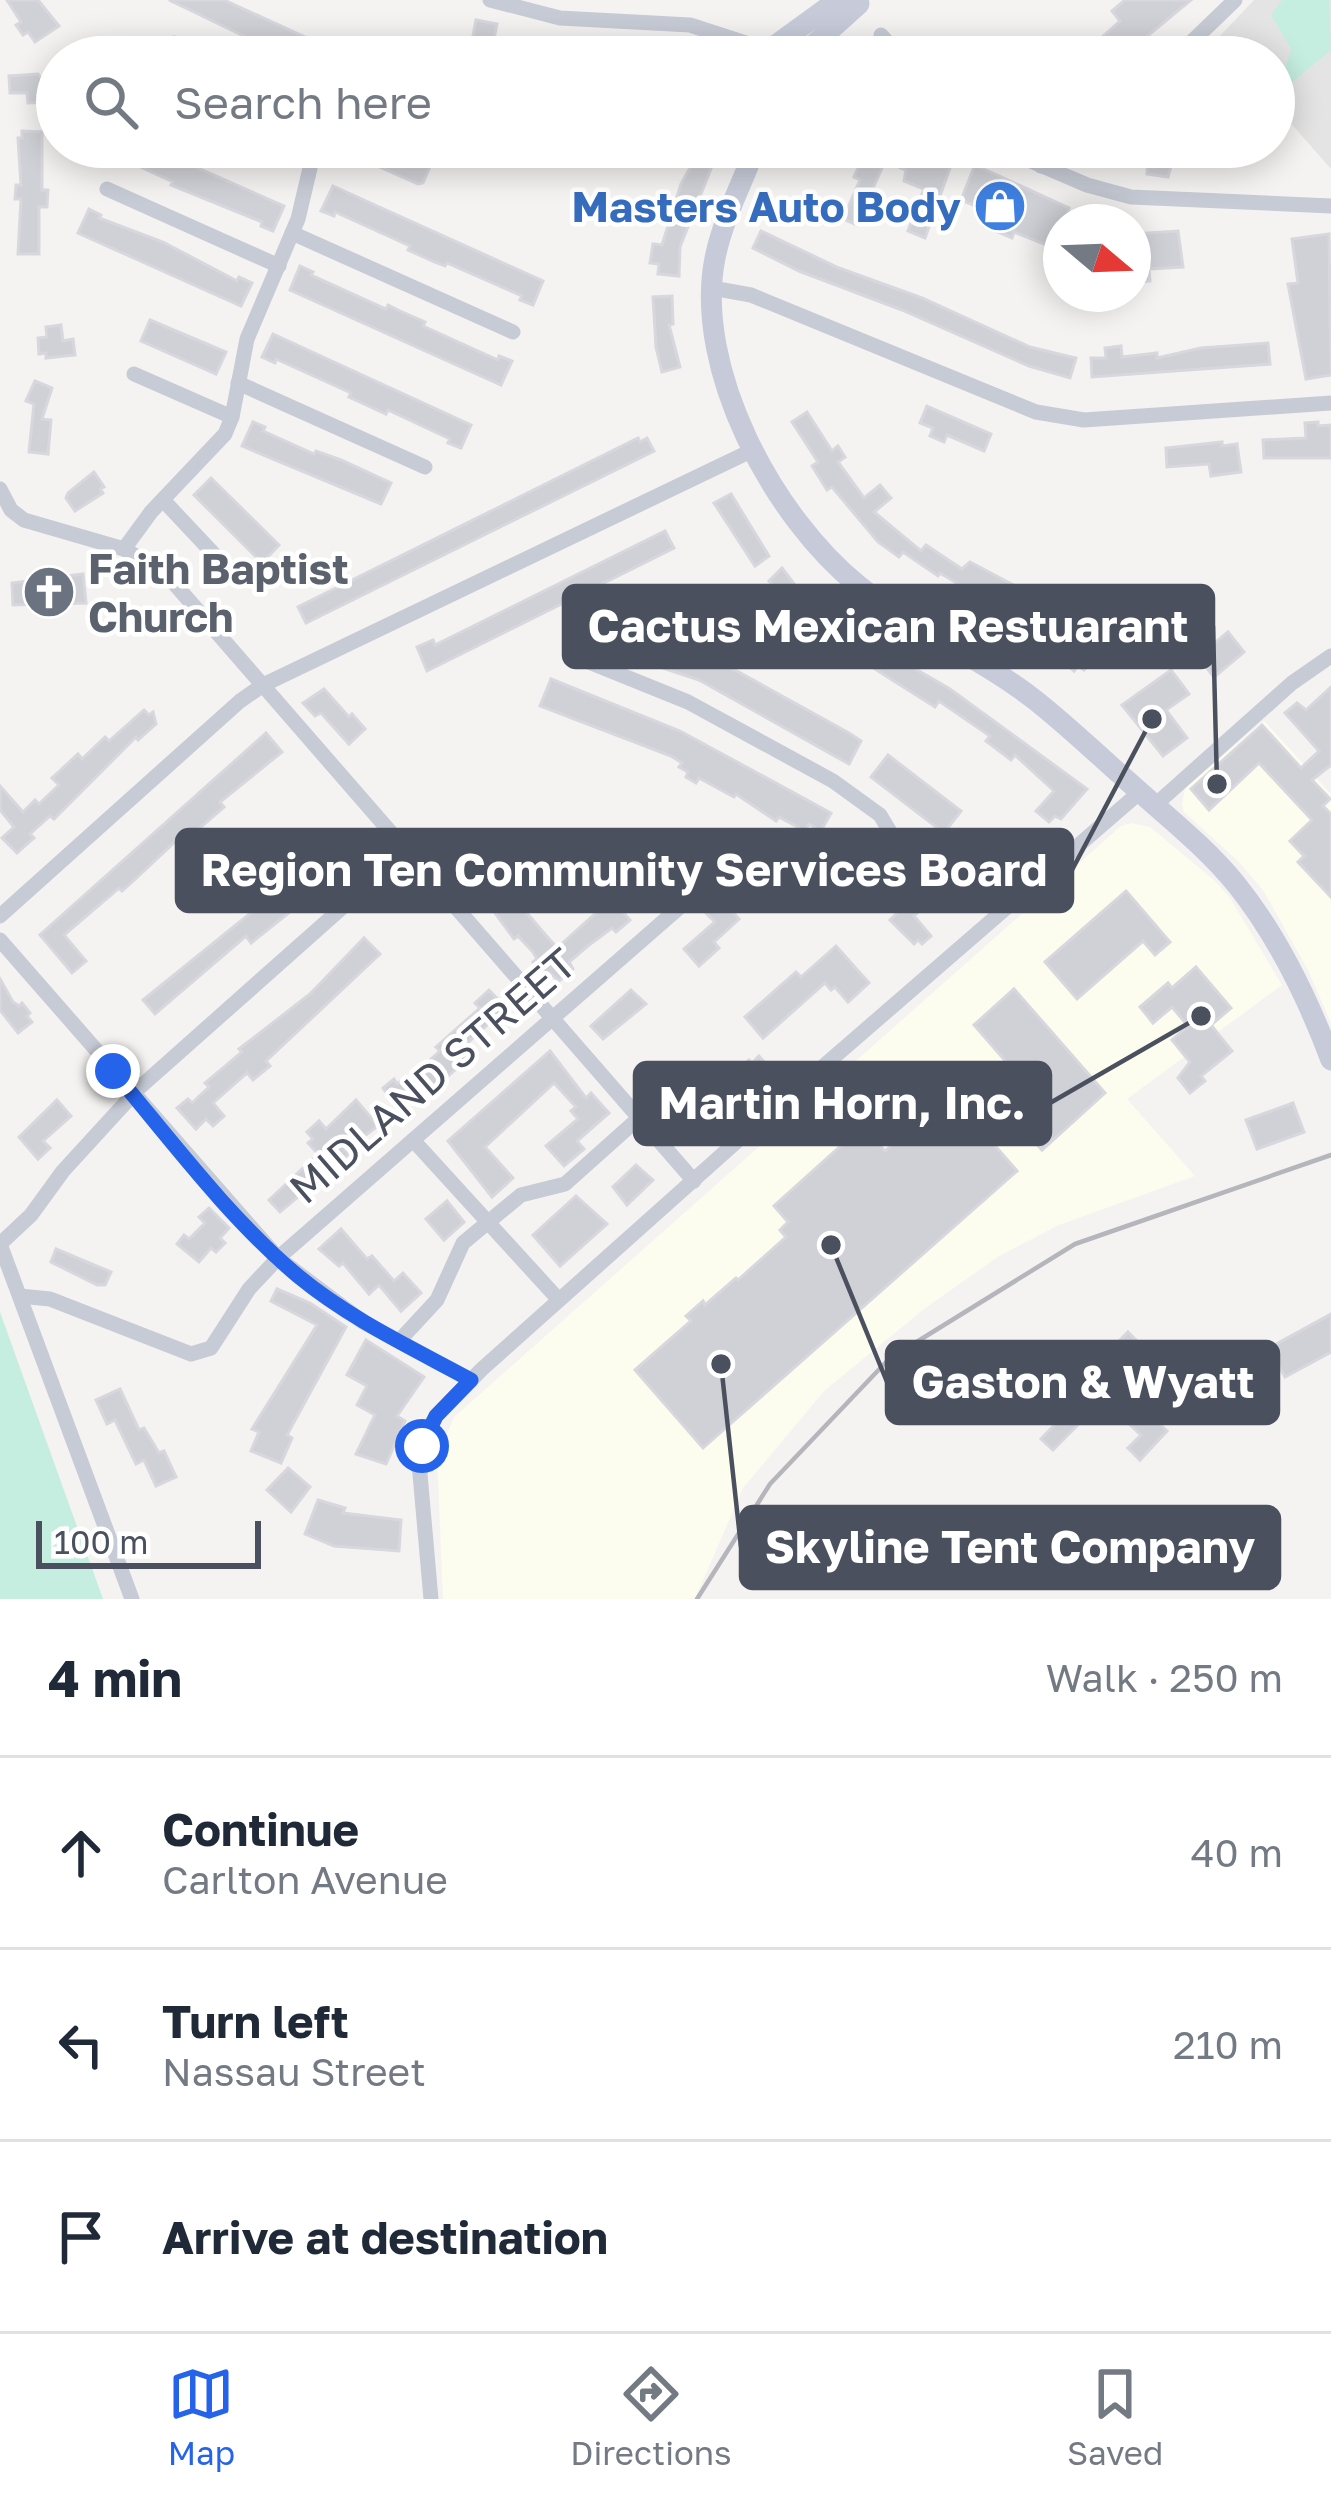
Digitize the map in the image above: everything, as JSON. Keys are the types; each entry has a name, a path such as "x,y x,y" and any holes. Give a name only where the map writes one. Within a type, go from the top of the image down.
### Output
{"main road":[{"path":"797,36 831,5 859,4"},
{"path":"823,36 859,4"},
{"path":"748,168 724,226 711,317 722,372 755,448 793,516 832,563 891,609 1039,703 1214,860 1255,909 1301,992 1331,1060"}],"street":[{"path":"490,0 560,18 690,25 725,36"},
{"path":"1198,36 1235,0"},
{"path":"124,549 163,500 215,448 232,417 247,339 292,233 309,168"},
{"path":"1046,168 1131,197 1331,206"},
{"path":"107,189 279,266"},
{"path":"292,233 513,332"},
{"path":"712,288 751,295 1059,418 1331,404"},
{"path":"134,374 232,417"},
{"path":"238,383 425,467"},
{"path":"0,916 263,685 755,448"},
{"path":"0,489 11,510 24,520 124,549 166,574 694,1180"},
{"path":"163,500 226,567"},
{"path":"431,1599 419,1463 436,1416 694,1180 1043,877 1331,656"},
{"path":"589,662 688,702 833,781 880,815 904,854 937,859 1019,857 1032,863 1043,877"},
{"path":"132,1599 0,1244 32,1215 63,1171 133,1095 410,854"},
{"name":"MIDLAND STREET","path":"20,1296 50,1299 195,1355 211,1348 249,1289 278,1258 705,885"},
{"path":"0,940 278,1258 330,1301 471,1380"},
{"path":"400,1341 437,1300 463,1244 521,1196 565,1184 640,1117"},
{"path":"413,1140 559,1300"}],"shaded area":[{"path":"1254,0 1331,0 1331,169 1295,128 1295,36 1220,36"},
{"path":"1264,721 1331,794 1331,1023 1308,970 1263,890 1184,812 1182,804 1185,788"},
{"path":"1121,826 1150,827 1215,881 1282,985 1127,1099 1195,1176 1059,1225 999,1256 924,1309 824,1391 743,1488 695,1599 443,1599 437,1457 454,1417"}],"green space":[{"path":"1282,0 1329,0 1331,50 1295,80 1295,36 1283,36 1271,15"},
{"path":"0,1312 103,1599 0,1599"}],"building":[{"path":"7,0 38,0 59,26 36,36 35,42 16,25 21,22"},
{"path":"169,0 224,0 303,36 244,36"},
{"path":"1125,0 1191,0 1147,36 1103,36 1120,21 1112,11"},
{"path":"476,20 497,24 495,36 473,36"},
{"path":"36,74 36,103 28,103 27,93 10,93 9,76"},
{"path":"22,131 36,132 36,168 42,168 42,190 48,190 47,207 39,207 39,254 18,254 21,199 15,199 16,185 21,185 18,138"},
{"path":"143,168 198,168 284,206 273,231 261,226 262,222 171,185 173,182"},
{"path":"382,168 429,168 418,184"},
{"path":"690,168 711,168 680,247 679,276 658,274 659,264 650,263 653,244 662,245"},
{"path":"858,168 882,168 857,225 843,219 860,180 854,177"},
{"path":"901,168 950,168 925,238 908,231 924,189 904,181 906,170"},
{"name":"Masters Auto Body","path":"974,168 1060,204 1043,204 1043,243 984,226 990,212 961,200"},
{"path":"1147,168 1170,168 1168,177 1147,174"},
{"path":"333,186 543,281 533,305 335,212 334,216 321,211"},
{"path":"89,209 99,218 163,242 237,281 239,277 252,283 241,306 78,233"},
{"path":"761,231 1030,347 1076,358 1070,378 1029,366 799,271 753,248"},
{"path":"1178,231 1183,267 1151,269 1151,233"},
{"path":"1329,234 1331,375 1306,379 1288,284 1298,283 1292,239"},
{"path":"300,266 498,360 499,356 512,361 501,385 290,290"},
{"path":"672,296 673,324 669,325 680,367 662,372 653,297"},
{"path":"150,320 226,352 216,374 141,341"},
{"path":"61,325 63,341 73,339 75,355 46,358 46,353 39,354 38,338 47,337 46,327"},
{"path":"273,334 471,425 461,448 388,410 386,414 349,397 351,393 262,357"},
{"path":"1268,343 1270,364 1092,377 1091,358 1106,358 1105,348 1121,346 1122,357 1157,353 1157,358 1201,348"},
{"path":"35,381 52,388 42,419 51,420 48,454 29,452 34,404 26,401"},
{"path":"927,406 991,434 984,451 947,435 944,442 930,436 933,428 920,423"},
{"path":"807,412 832,451 838,446 845,457 838,462 864,498 880,485 891,498 874,512 921,551 926,545 962,569 970,562 1021,589 1016,598 1076,640 1085,628 1096,637 1090,645 1098,654 1084,670 1078,666 1074,671 1060,658 1063,655 1010,615 1007,620 995,612 998,608 972,592 969,597 958,590 960,585 878,542 832,487 827,490 812,466 818,462 792,422"},
{"path":"253,422 314,454 341,460 391,483 381,504 242,446"},
{"path":"1318,422 1318,426 1331,425 1331,458 1264,458 1263,440 1306,438 1305,423"},
{"path":"638,438 640,442 647,438 654,451 306,623 298,607"},
{"path":"1222,442 1222,446 1237,444 1241,472 1211,476 1209,464 1167,467 1166,448"},
{"path":"94,472 103,493 75,511 66,498 68,493"},
{"path":"211,478 279,545 262,563 194,495"},
{"path":"731,494 769,556 755,566 714,503"},
{"path":"665,531 674,548 427,671 417,647 433,640 435,645"},
{"path":"782,568 798,589 832,616 829,619 950,689 1087,789 1061,819 1055,816 1049,822 1036,811 1054,791 1015,755 1011,760 986,741 990,736 939,701 935,707 834,643 769,581"},
{"name":"Faith Baptist Church","path":"83,574 86,603 13,605 12,583"},
{"path":"1228,632 1244,652 1214,677 1198,657"},
{"path":"645,633 702,651 700,658 715,659 849,733 861,741 849,764 699,680 636,659"},
{"path":"1171,670 1189,694 1166,710 1187,738 1163,756 1122,705"},
{"path":"551,679 680,731 831,813 821,831 809,824 805,831 779,817 776,821 736,794 699,778 696,783 671,756 540,706"},
{"path":"1331,687 1331,765 1312,780 1330,799 1323,806 1331,814 1331,897 1298,862 1304,856 1290,841 1312,820 1259,763 1209,810 1191,789 1262,725 1301,768 1319,751 1285,713 1297,703 1306,710"},
{"path":"324,689 365,729 349,744 321,713 315,716 303,703"},
{"path":"144,710 149,715 153,712 156,724 138,740 136,737 54,819 50,816 30,834 34,838 17,853 2,838 14,827 0,810 0,786 23,812 35,800 39,804 59,785 52,778 78,754 82,759 105,737 109,741"},
{"path":"266,733 282,752 220,802 224,807 195,832 202,840 188,853 177,840 122,891 119,888 64,935 86,961 72,973 40,935"},
{"path":"888,755 961,811 944,833 871,777"},
{"path":"463,845 468,851 471,848 481,860 478,863 557,948 598,911 589,900 602,888 630,920 616,932 612,928 569,962 573,969 559,981 549,972 545,976 533,962 537,959 533,952 518,936 514,939 490,906 486,910 463,875 458,877 445,863"},
{"path":"932,870 952,885 968,875 975,886 942,906 936,896 914,916 931,936 914,944 890,920 915,895 906,885"},
{"path":"289,882 305,900 251,943 246,936 155,1014 143,1000"},
{"path":"1126,891 1170,942 1155,955 1143,941 1077,999 1045,962"},
{"path":"722,899 739,919 714,942 719,948 699,966 684,949 715,922 706,913"},
{"path":"364,938 380,954 266,1061 270,1066 253,1080 247,1073 213,1103 224,1116 213,1126 206,1119 196,1129 177,1108 188,1099 192,1103 209,1087 205,1083 242,1052 239,1049 310,994"},
{"path":"836,946 869,983 848,1002 825,983 763,1038 745,1017 796,972 801,977"},
{"path":"1196,967 1231,1008 1211,1025 1232,1051 1201,1076 1205,1081 1190,1093 1178,1078 1190,1062 1172,1040 1188,1026 1172,1007 1153,1023 1140,1007"},
{"path":"0,979 13,1002 22,1003 30,1013 32,1022 18,1033 0,1010"},
{"path":"1014,989 1105,1093 1042,1150 992,1093 1015,1072 974,1025"},
{"path":"489,990 506,1008 462,1048 467,1059 436,1087 427,1082 396,1106 383,1088 394,1079 397,1084 405,1082 440,1051 436,1047 480,1008 475,1003"},
{"path":"631,990 646,1004 603,1039 591,1026"},
{"path":"550,1051 586,1098 591,1093 609,1113 577,1141 584,1149 564,1166 546,1146 578,1119 571,1111 576,1107 554,1083 485,1147 513,1178 492,1197 448,1141"},
{"path":"759,1056 774,1078 765,1087 753,1075 736,1091 740,1095 719,1113 714,1108 688,1131 684,1133 661,1106 680,1088 694,1105"},
{"path":"950,1094 1017,1171 703,1448 635,1370 691,1321 686,1316 703,1301 705,1305 738,1280 786,1237 780,1230 788,1222 774,1206 863,1126 885,1151"},
{"path":"57,1100 71,1116 43,1141 50,1148 38,1159 19,1137"},
{"path":"356,1100 378,1126 345,1150 349,1154 280,1212 269,1200 318,1154 308,1143 313,1139 307,1132 319,1121 326,1129"},
{"path":"1293,1103 1304,1132 1257,1149 1246,1120"},
{"path":"636,1165 653,1180 627,1205 613,1187"},
{"path":"576,1196 607,1224 560,1266 533,1235"},
{"path":"447,1201 464,1222 444,1240 426,1219"},
{"path":"209,1208 229,1228 220,1238 225,1243 216,1252 211,1248 199,1262 177,1244 205,1223 199,1217"},
{"path":"341,1229 394,1281 403,1273 421,1293 401,1311 379,1285 369,1294 343,1263 339,1266 319,1249"},
{"path":"56,1249 111,1272 105,1285 51,1262"},
{"path":"277,1289 310,1303 346,1327 287,1435 292,1438 281,1463 251,1451 259,1432 252,1429 317,1325 271,1301"},
{"path":"1331,1314 1331,1352 1285,1377 1269,1348"},
{"path":"1128,1332 1149,1353 1053,1450 1041,1439 1083,1395 1075,1386"},
{"path":"366,1340 424,1377 397,1416 405,1421 386,1464 356,1454 375,1415 357,1405 367,1386 347,1375"},
{"path":"120,1389 139,1430 144,1428 159,1453 164,1451 176,1477 156,1486 144,1460 136,1464 115,1420 107,1424 96,1400"},
{"path":"1143,1408 1167,1431 1140,1460 1128,1448 1141,1435 1128,1423"},
{"path":"288,1468 310,1487 291,1512 267,1490"},
{"path":"318,1500 345,1508 343,1513 401,1520 399,1551 334,1546 305,1534"}],"railway":[{"path":"697,1599 770,1484 889,1359 1075,1244 1331,1155"}],"place":[{"name":"Masters Auto Body","path":"1000,206"},
{"name":"Faith Baptist Church","path":"49,592"},
{"name":"Region Ten Community Services Board","path":"1152,719"},
{"name":"Cactus Mexican Restuarant","path":"1217,784"},
{"name":"Martin Horn, Inc.","path":"1201,1016"},
{"name":"Gaston & Wyatt","path":"831,1245"},
{"name":"Skyline Tent Company","path":"721,1364"}],"route":[{"path":"113,1071 297,1276 363,1322 471,1380 436,1416 422,1446"}]}
